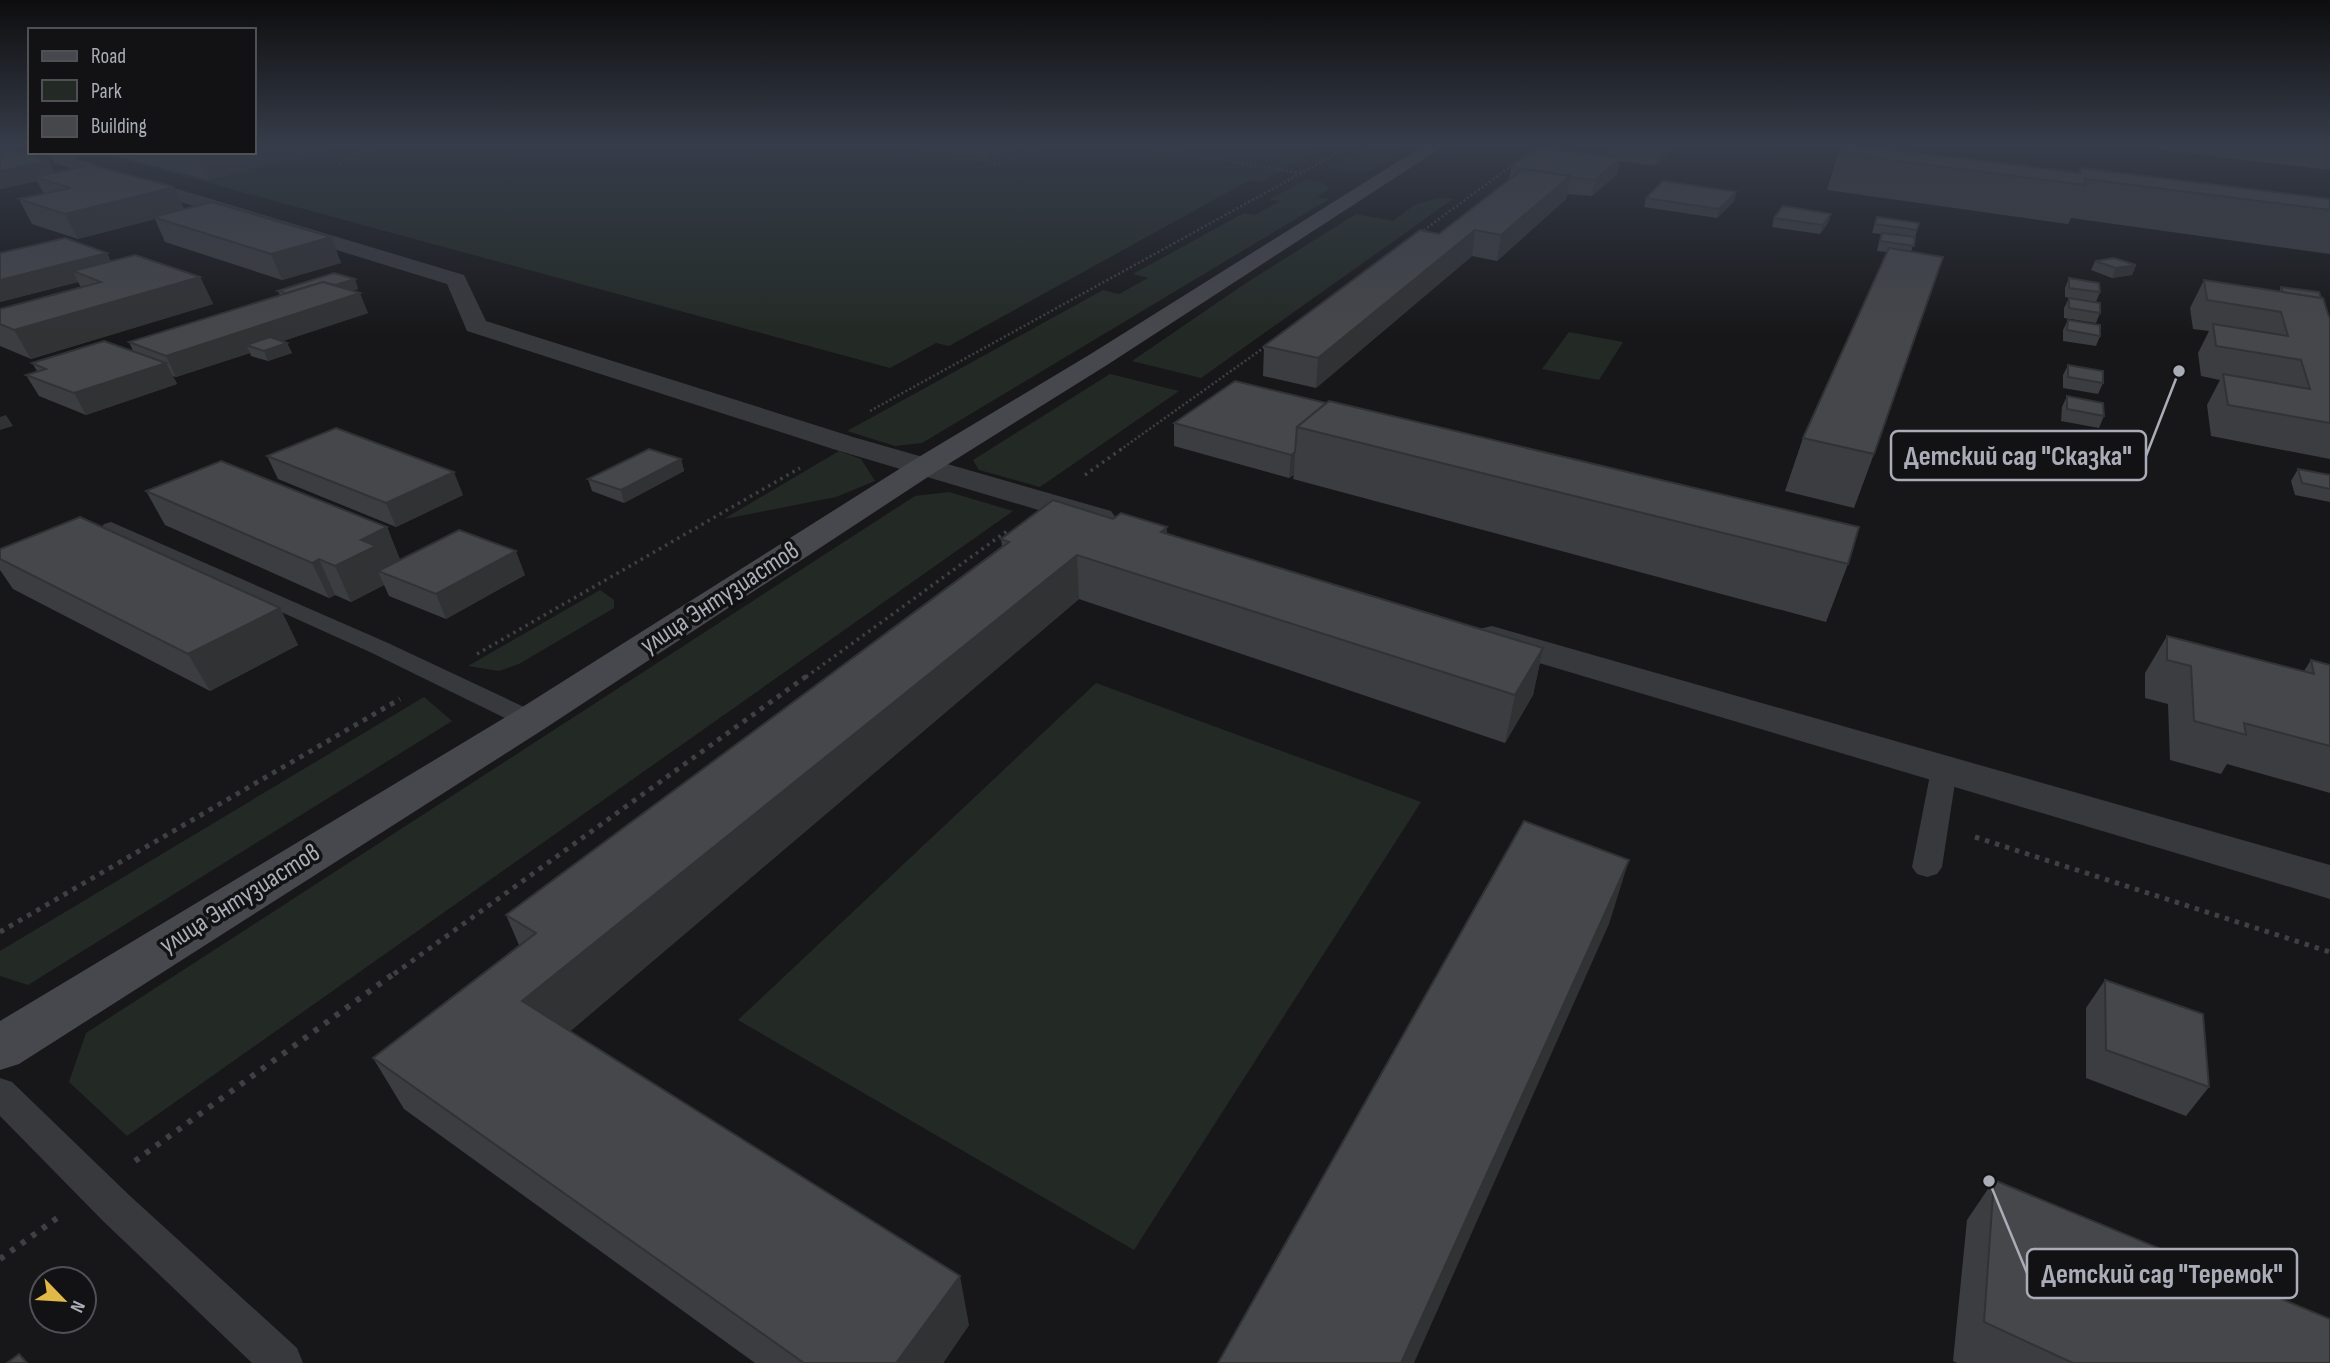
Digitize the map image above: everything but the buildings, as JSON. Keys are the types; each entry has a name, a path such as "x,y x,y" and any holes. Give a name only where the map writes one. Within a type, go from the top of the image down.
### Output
{"street":[{"path":"218,208 456,281 476,326 823,437 1127,526"},
{"name":"улица Энтузиастов","path":"0,1048 530,720 923,467 1340,208"},
{"path":"1461,627 1944,771 2330,882"}],"lane":[{"path":"111,528 380,648 530,720"},
{"path":"1927,867 1944,771"},
{"path":"0,1093 97,1189 282,1363"}],"path":[{"path":"823,437 1239,208"},
{"path":"1418,234 1454,208"},
{"path":"0,1259 1276,339"},
{"path":"1933,823 2330,952"}],"green space":[{"path":"299,208 1200,208 949,346 936,343 890,368"},
{"path":"1268,208 1315,208 922,443 895,446 847,431 1103,290 1119,294 1148,278 1133,274 1244,213 1255,215"},
{"path":"1411,208 1441,208 1201,378 1132,361 1246,283 1356,214 1393,221"},
{"path":"1569,332 1623,342 1599,380 1542,369"},
{"path":"1110,374 1179,391 1040,487 979,470 973,460"},
{"path":"839,451 861,459 875,481 836,497 724,519"},
{"path":"949,492 1013,511 127,1136 69,1082 86,1033 915,496"},
{"path":"600,590 614,600 614,608 519,664 499,671 468,666"},
{"path":"1096,683 1421,802 1134,1250 738,1020"},
{"path":"424,697 452,721 28,985 0,976 0,951"}],"place":[{"name":"Детский сад \"Сказка\"","path":"2179,371"},
{"name":"Детский сад \"Теремок\"","path":"1989,1181"}]}
